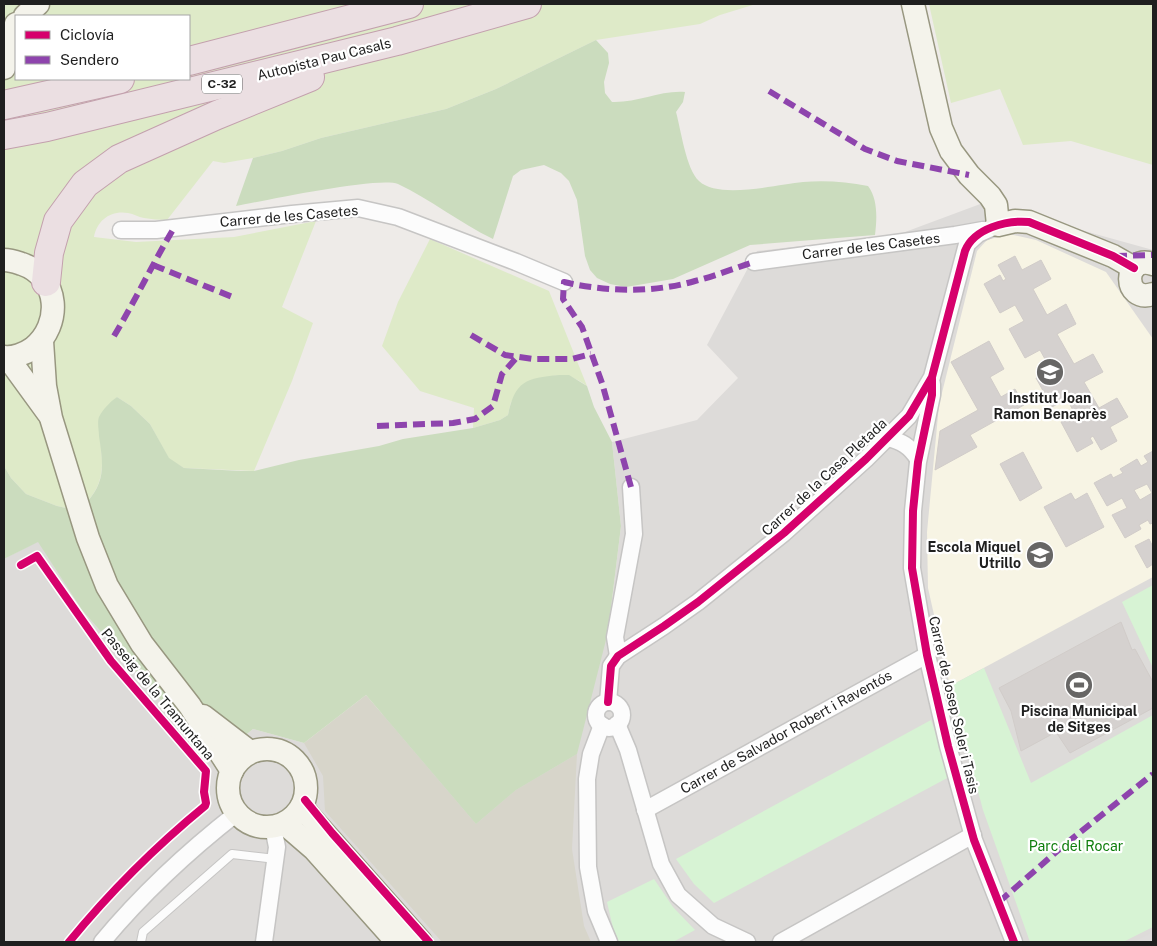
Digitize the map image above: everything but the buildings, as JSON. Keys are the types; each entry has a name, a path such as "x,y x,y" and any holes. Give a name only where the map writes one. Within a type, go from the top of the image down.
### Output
{"highway":[{"name":"C-32","path":"190,61 409,4"},
{"name":"Autopista Pau Casals","path":"4,135 46,127 397,41 527,4"},
{"path":"46,282 49,254 58,221 85,184 119,159 217,115 397,41"},
{"path":"4,105 116,80"}],"street":[{"path":"26,15 38,4"},
{"path":"912,4 941,128 951,152 969,175 990,196 996,206 992,227 1015,221 1029,222 1143,266"},
{"path":"4,68 15,28"},
{"name":"Carrer de les Casetes","path":"121,230 156,230 358,208 398,217 564,282"},
{"name":"Carrer de les Casetes","path":"754,262 955,235 992,227"},
{"name":"Carrer de la Casa Pletada","path":"618,656 664,626 730,578 814,507 909,416 932,376 967,244 992,227"},
{"path":"6,255 31,267 46,282 53,302 52,322 42,341 27,353 6,358"},
{"path":"1143,266 1130,274 1132,288 1141,295 1153,294"},
{"name":"Passeig de la Tramuntana","path":"42,341 45,386 51,418 85,528 107,586 142,644 190,706 232,771"},
{"name":"Passeig de la Tramuntana","path":"6,358 51,418"},
{"name":"Carrer de Josep Soler i Tasis","path":"932,376 932,395 918,459 913,511 912,568 927,655 948,746 974,840 1014,942"},
{"path":"887,438 908,446 918,459"},
{"path":"609,942 596,910 588,867 587,779 591,754 610,725 622,717 621,710 616,704 608,702 611,666 618,656 615,637 634,534 631,487"},
{"name":"Carrer de Salvador Robert i Raventós","path":"645,810 927,655"},
{"name":"Passeig de la Tramuntana","path":"190,706 250,752"},
{"path":"610,725 628,750 661,864 678,895 713,926 747,942"},
{"path":"260,749 274,749 288,754 298,763 305,775 307,789 302,806 291,820 279,825 258,826 247,822 237,813 231,803 228,790 232,771 243,757 250,752 260,749"},
{"path":"302,806 421,942"},
{"path":"102,942 142,897 180,859 237,813"},
{"path":"264,942 279,825"},
{"path":"279,825 314,849 397,942"},
{"path":"781,942 973,835"}],"lane":[{"path":"141,942 143,932 232,854 276,859"}],"shaded area":[{"path":"983,203 1153,250 1153,942 4,942 4,559 38,541 82,610 214,761 253,729 304,743 608,632 621,526 612,442 697,420 738,378 707,345 757,251 897,235"},
{"path":"1009,234 1036,240 1106,272 1153,339 1153,577 950,686 928,588 927,532 939,405 977,251 987,240"},
{"path":"366,695 476,824 516,790 577,754 572,849 584,926 591,942 442,942 325,811 323,776 304,743"},
{"path":"1153,932 1153,942 1134,942"}],"green space":[{"path":"4,4 756,4 720,15 700,24 596,40 496,89 446,109 321,138 253,158 224,163 213,161 167,220 144,218 122,212 106,218 98,226 94,237 136,242 234,237 316,221 282,307 313,323 292,381 254,471 184,468 169,459 150,424 131,406 117,397 99,419 101,472 99,482 87,502 66,508 57,506 26,494 11,478 4,466"},
{"path":"929,4 1153,4 1153,165 1071,141 1023,145 1000,89 951,103"},
{"path":"596,40 608,53 609,63 604,82 605,93 612,102 631,101 667,93 685,92 683,102 676,112 687,159 694,175 699,181 708,187 734,190 812,181 852,183 868,186 875,203 875,235 750,245 673,279 626,287 610,284 597,278 590,270 585,256 577,200 569,181 561,173 544,165 521,170 513,176 493,239 410,190 398,184 387,182 346,186 236,206 253,158 321,138 446,109 496,89"},
{"path":"430,239 549,291 587,386 576,379 565,376 547,378 538,382 511,402 508,415 500,420 473,428 474,408 420,391 382,346 398,302"},
{"path":"569,375 587,386 594,407 612,442 621,526 608,632 577,754 516,790 476,824 366,695 304,743 253,729 214,761 82,610 38,542 4,559 4,466 11,478 26,494 66,508 87,502 97,487 102,471 99,417 117,397 131,406 150,424 169,458 184,468 254,471 299,460 379,446 403,439 473,428 500,420 508,415 514,395 524,383 538,378"},
{"path":"1153,585 1153,668 1122,602"},
{"name":"Parc del Rocar","path":"984,668 1031,783 1153,715 1153,927 1123,942 1030,942 983,810 950,686"},
{"path":"931,720 951,776 714,903 694,884 676,859"},
{"path":"654,879 673,907 695,930 673,942 619,942 613,928 607,902"}],"marked path":[{"path":"769,91 865,149 897,161 969,175"},
{"path":"114,336 174,228"},
{"path":"1115,256 1153,255"},
{"path":"631,487 602,383 582,327 563,299 564,282 596,288 630,290 663,288 702,279 754,262"},
{"path":"153,265 235,298"},
{"path":"471,335 505,355 533,359 572,359 591,354"},
{"path":"377,426 453,423 475,419 493,406 502,374 517,357"},
{"path":"999,902 1063,846 1153,774"}],"cycle path":[{"path":"608,702 611,666 618,656 698,602 784,533 866,459 909,416 932,377 965,251 969,243 976,236 1001,224 1029,222 1113,256 1134,268"},
{"path":"932,379 932,395 918,462 913,511 912,568 927,655 948,746 974,840 1014,942"},
{"path":"21,565 37,556 111,661 206,771 205,806 134,871 69,942"},
{"path":"305,800 429,942"}],"place":[{"name":"Institut Joan Ramon Benaprès","path":"1050,372"},
{"name":"Escola Miquel Utrillo","path":"1040,555"},
{"name":"Piscina Municipal de Sitges","path":"1079,685"}]}
